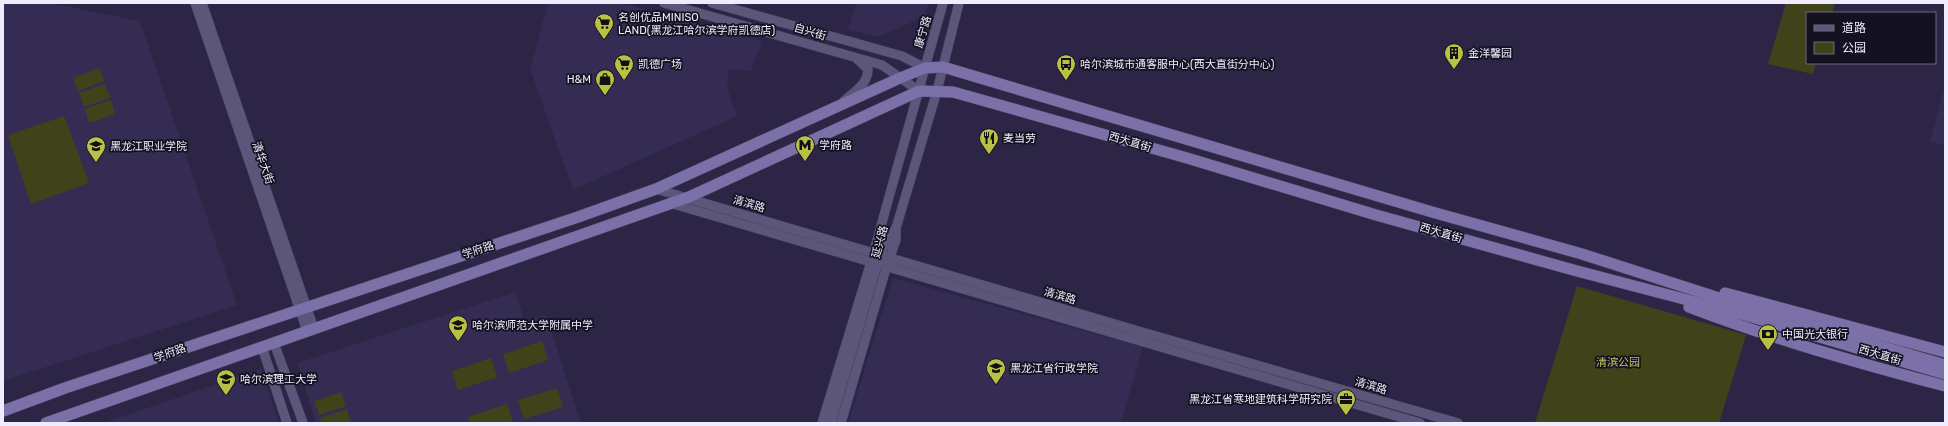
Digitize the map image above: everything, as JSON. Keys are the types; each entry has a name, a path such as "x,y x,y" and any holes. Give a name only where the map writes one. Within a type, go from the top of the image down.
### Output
{"highway":[{"name":"学府路","path":"3,411 303,308 578,217 656,189 900,78 925,68 943,67"},
{"name":"西大直街","path":"943,67 1635,270 1746,311 1945,374"},
{"name":"学府路","path":"46,423 685,198 919,91 937,91"},
{"name":"西大直街","path":"937,91 953,92 1142,145 1376,215 1636,287 1746,311 1945,365"},
{"path":"1635,270 1943,350"},
{"path":"1636,287 1742,327 1856,362 1941,385 1945,396"}],"main road":[{"name":"清华大街","path":"195,3 311,330"},
{"name":"清华大街","path":"202,3 303,308"},
{"name":"自兴街","path":"664,3 882,65 919,91"},
{"name":"自兴街","path":"712,3 902,56 925,68"},
{"name":"康宁路","path":"925,68 944,3"},
{"path":"943,67 959,3"},
{"path":"837,106 863,85 868,77 868,69 862,62 848,55"},
{"name":"延兴路","path":"841,423 888,262 896,240 896,228 943,67"},
{"name":"延兴路","path":"822,423 876,258 925,68"},
{"name":"清滨路","path":"656,189 888,262 1420,423"},
{"name":"清滨路","path":"670,203 876,258"},
{"path":"831,423 876,258 896,228"},
{"name":"清滨路","path":"888,262 1458,423"},
{"path":"274,343 303,423"},
{"path":"262,347 287,423"}],"shaded area":[{"name":"黑龙江职业学院","path":"3,3 49,3 140,21 237,305 3,381"},
{"name":"凯德广场","path":"548,3 622,3 762,41 751,71 729,69 727,88 737,116 573,190 530,69"},
{"path":"856,3 929,3 925,16 879,37 848,29"},
{"path":"1945,84 1945,146 1930,141"},
{"name":"黑龙江省行政学院","path":"893,278 1143,347 1121,423 848,423"},
{"name":"哈尔滨师范大学附属中学","path":"515,292 525,321 546,315 581,423 316,423 297,363"},
{"name":"哈尔滨理工大学","path":"261,369 279,423 103,423"}],"green space":[{"path":"1786,3 1835,3 1832,12 1806,12 1806,64 1816,64 1813,74 1768,64"},
{"path":"99,68 104,81 78,91 73,78"},
{"path":"105,84 110,98 84,107 79,93"},
{"path":"111,100 115,114 89,123 85,109"},
{"path":"64,116 89,183 31,204 8,135"},
{"name":"清滨公园","path":"1577,286 1746,335 1719,423 1535,423"},
{"path":"542,341 548,360 509,373 503,354"},
{"path":"491,358 497,377 458,390 452,371"},
{"path":"557,388 563,407 524,419 518,400"},
{"path":"341,392 346,406 319,415 314,401"},
{"path":"507,404 513,423 470,423 468,417"},
{"path":"347,409 351,423 321,423 320,418"}],"place":[{"name":"名创优品MINISO LAND(黑龙江哈尔滨学府凯德店)","path":"604,40"},
{"name":"金洋馨园","path":"1454,70"},
{"name":"凯德广场","path":"624,81"},
{"name":"哈尔滨城市通客服中心(西大直街分中心)","path":"1066,81"},
{"name":"H&M","path":"605,96"},
{"name":"麦当劳","path":"989,155"},
{"name":"学府路","path":"805,162"},
{"name":"黑龙江职业学院","path":"96,163"},
{"name":"哈尔滨师范大学附属中学","path":"458,342"},
{"name":"中国光大银行","path":"1768,351"},
{"name":"黑龙江省行政学院","path":"996,385"},
{"name":"哈尔滨理工大学","path":"226,396"},
{"name":"黑龙江省寒地建筑科学研究院","path":"1346,416"}]}
